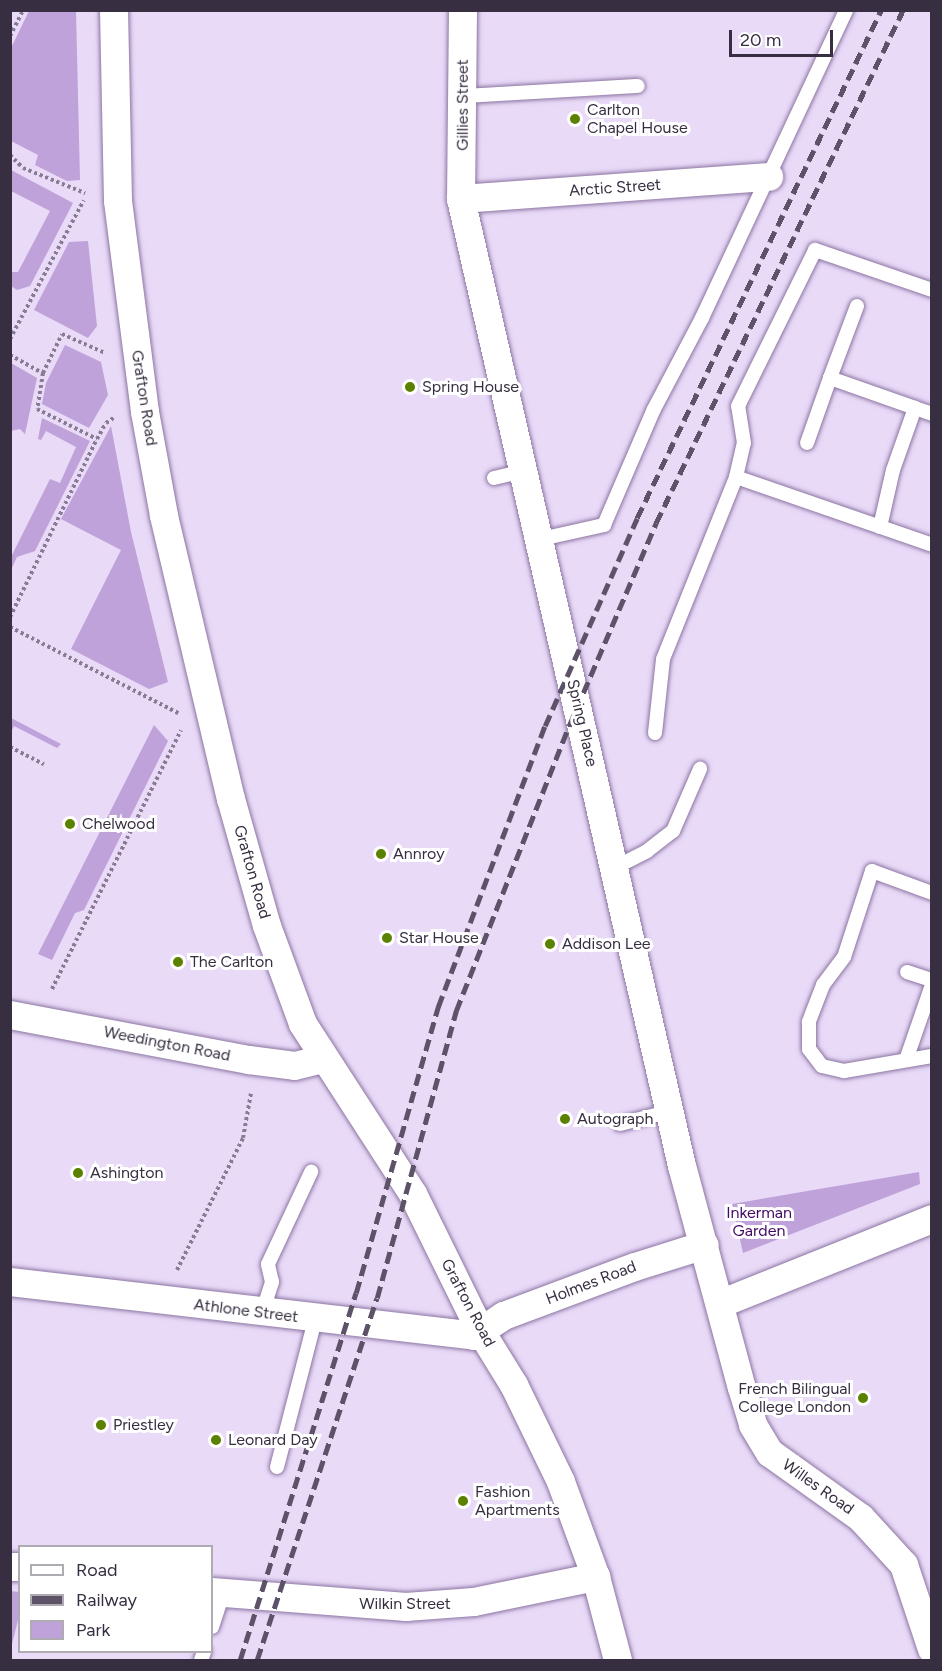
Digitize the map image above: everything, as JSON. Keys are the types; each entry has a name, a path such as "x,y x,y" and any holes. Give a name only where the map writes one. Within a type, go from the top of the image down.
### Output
{"street":[{"name":"Grafton Road","path":"114,10 118,201 145,412 199,715 231,799 267,926 290,994 322,1059 413,1194 480,1330 514,1385 561,1482 596,1577 618,1660"},
{"name":"Gillies Street","path":"461,199 463,10"},
{"name":"Arctic Street","path":"461,199 769,177"},
{"name":"Spring Place","path":"461,199 671,1111 705,1245"},
{"name":"Weedington Road","path":"24,1017 249,1060 295,1066 322,1059"},
{"path":"720,1304 932,1219"},
{"name":"Holmes Road","path":"480,1330 504,1316 635,1266 705,1245"},
{"name":"Willes Road","path":"705,1245 742,1388 760,1439 770,1453 861,1518 892,1549 912,1583 932,1649"},
{"name":"Athlone Street","path":"10,1282 315,1320 474,1336 480,1330"},
{"name":"Wilkin Street","path":"217,1593 406,1607 474,1602 596,1577"}],"lane":[{"path":"541,539 604,525 654,410 769,177 846,10"},
{"path":"463,96 638,86"},
{"path":"655,732 663,658 736,477 744,443 738,406 815,250 932,290"},
{"path":"807,443 857,306"},
{"path":"830,378 932,414"},
{"path":"880,527 893,470 915,408"},
{"path":"494,478 525,471"},
{"path":"736,477 932,545"},
{"path":"615,868 647,851 673,831 700,769"},
{"path":"932,893 872,871 844,957 823,985 809,1022 809,1049 822,1066 844,1071 932,1056"},
{"path":"907,972 932,980"},
{"path":"906,1060 932,985"},
{"path":"620,1124 671,1111"},
{"path":"262,1313 272,1282 268,1264 311,1172"},
{"path":"278,1467 315,1320"},
{"path":"213,1620 217,1593"}],"path":[{"path":"10,36 23,10"},
{"path":"10,155 23,168 87,194 118,201"},
{"path":"10,339 87,194"},
{"path":"97,439 37,409 43,373 62,334 140,369"},
{"path":"10,355 43,373"},
{"path":"10,617 106,423 117,416 145,412"},
{"path":"10,627 199,715 24,1017"},
{"path":"10,747 44,764"},
{"path":"161,1301 243,1138 252,1098 249,1060"}],"green space":[{"path":"29,11 76,11 80,180 67,181 35,165 38,155 11,141 11,48"},
{"path":"11,170 73,203 30,286 17,290 11,286 12,272 18,272 50,211 11,191"},
{"path":"88,241 97,326 88,338 34,310 69,242"},
{"path":"65,345 101,362 108,395 89,428 42,404 46,383"},
{"path":"11,363 37,378 25,434 20,429 11,431"},
{"path":"42,418 90,441 35,551 17,557 11,570 11,557 50,479 60,483 76,447 46,431 41,440 38,439"},
{"path":"111,426 131,532 168,682 149,689 71,649 121,550 61,519"},
{"path":"11,718 61,744 57,748 14,726 11,732"},
{"path":"154,725 168,741 84,910 75,913 52,960 38,954"},
{"name":"Inkerman Garden","path":"919,1172 920,1184 743,1253 732,1204"},
{"path":"10,1591 18,1592 18,1620 11,1648"}],"railway":[{"path":"240,1660 356,1293 438,1007 545,726 637,518 881,10"},
{"path":"257,1660 377,1298 456,1011 569,726 656,523 903,10"}],"place":[{"name":"Carlton Chapel House","path":"575,119"},
{"name":"Spring House","path":"410,387"},
{"name":"Chelwood","path":"70,824"},
{"name":"Annroy","path":"381,854"},
{"name":"Star House","path":"387,938"},
{"name":"Addison Lee","path":"550,944"},
{"name":"The Carlton","path":"178,962"},
{"name":"Autograph","path":"565,1119"},
{"name":"Ashington","path":"78,1173"},
{"name":"French Bilingual College London","path":"863,1398"},
{"name":"Priestley","path":"101,1425"},
{"name":"Leonard Day","path":"216,1440"},
{"name":"Fashion Apartments","path":"463,1501"}]}
